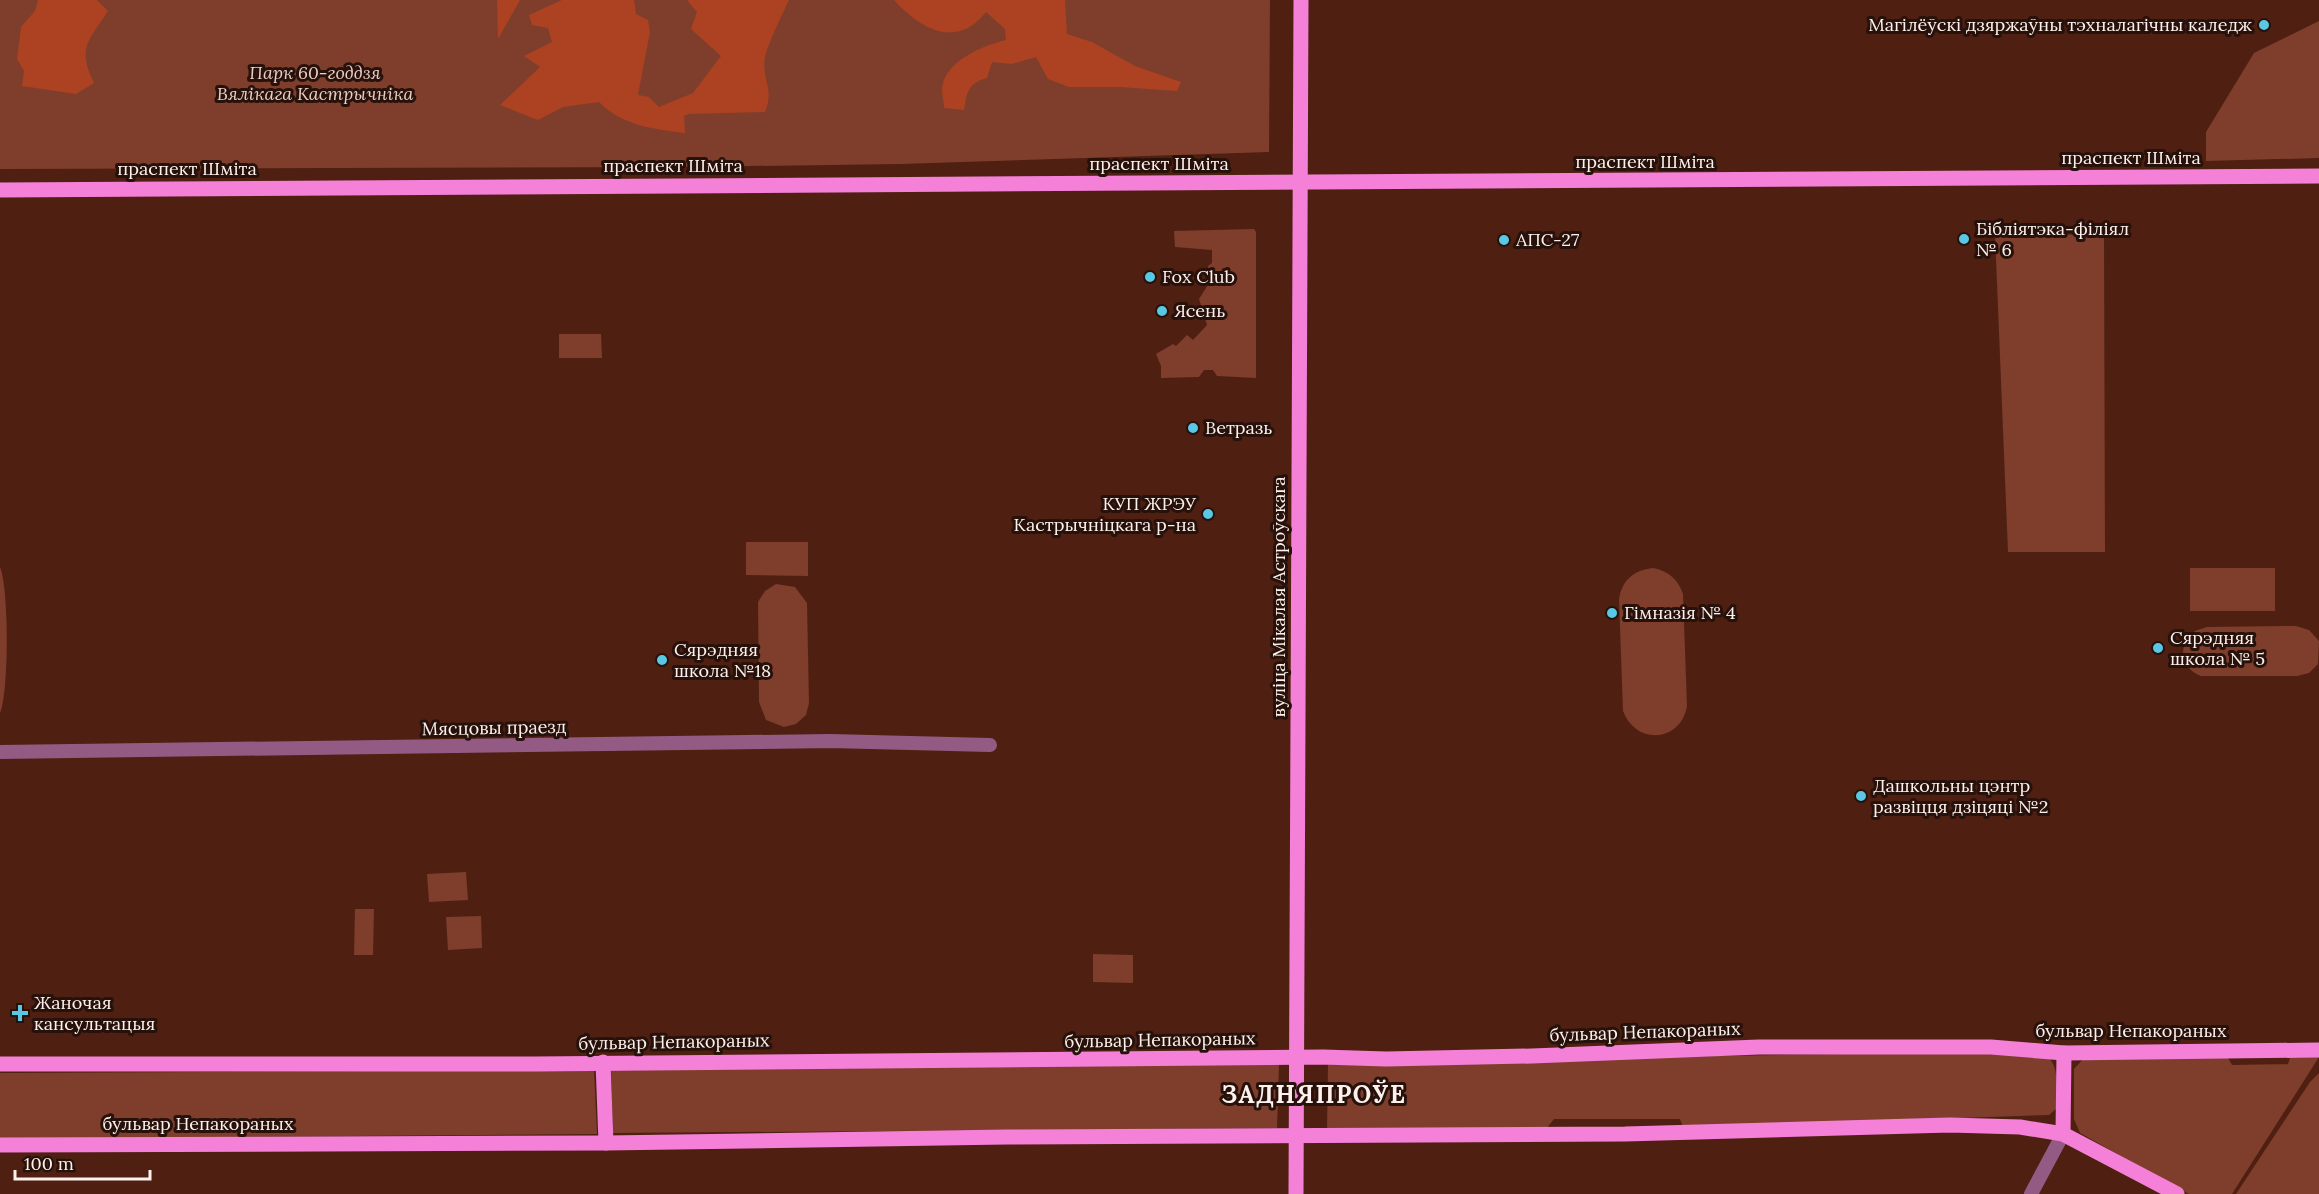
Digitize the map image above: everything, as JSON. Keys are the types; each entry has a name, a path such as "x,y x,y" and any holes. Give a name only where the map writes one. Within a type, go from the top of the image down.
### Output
{"main road":[{"name":"вуліца Мікалая Астроўскага","path":"1296,1194 1301,0"},
{"name":"праспект Шміта","path":"0,190 2319,176"},
{"name":"бульвар Непакораных","path":"0,1064 1520,1056 1759,1047 1991,1047 2064,1053 2319,1050"},
{"path":"2063,1134 2064,1053"},
{"path":"603,1062 606,1143"},
{"name":"бульвар Непакораных","path":"0,1145 606,1143 1007,1137 1625,1134 1950,1125 2020,1127 2063,1134 2177,1194"}],"street":[{"name":"Мясцовы праезд","path":"0,752 830,741 990,745"},
{"path":"2031,1194 2063,1134"}],"green space":[{"name":"Парк 60-годдзя Вялікага Кастрычніка","path":"0,0 1270,0 1269,152 900,164 681,167 0,169"},
{"path":"2319,21 2319,158 2206,161 2206,132 2254,53"},
{"path":"1254,229 1256,232 1256,378 1217,376 1213,370 1204,370 1199,377 1161,378 1161,366 1156,354 1173,344 1176,346 1187,335 1193,340 1207,325 1199,299 1211,280 1208,266 1212,263 1212,250 1175,247 1174,231"},
{"path":"1995,234 2104,235 2105,552 2008,552"},
{"path":"559,334 601,334 602,358 559,358"},
{"path":"746,542 808,542 808,576 746,575"},
{"path":"0,567 5,596 7,640 5,684 0,713"},
{"path":"1653,568 1672,576 1683,594 1687,706 1683,718 1676,727 1668,733 1658,735 1638,730 1629,722 1623,711 1619,599 1623,586 1630,577 1640,571"},
{"path":"2190,568 2275,568 2275,611 2190,611"},
{"path":"776,584 795,587 807,603 809,703 806,715 796,724 784,727 766,720 759,702 758,602 765,591"},
{"path":"2296,626 2309,630 2319,641 2318,664 2309,673 2297,676 2201,676 2187,666 2183,657 2186,640 2195,631 2207,627"},
{"path":"466,872 468,900 429,902 427,874"},
{"path":"355,909 374,909 373,955 354,955"},
{"path":"481,916 482,948 448,950 446,917"},
{"path":"1093,954 1133,955 1133,983 1093,982"},
{"path":"2041,1051 2052,1062 2057,1084 2056,1109 2049,1115 1683,1127 1680,1119 1554,1119 1546,1129 1327,1131 1328,1062"},
{"path":"2085,1057 2228,1058 2232,1065 2288,1064 2290,1058 2319,1057 2232,1194 2189,1194 2080,1133 2074,1119 2074,1069"},
{"path":"1279,1064 1277,1128 613,1133 611,1070"},
{"path":"594,1070 597,1134 0,1139 0,1073"},
{"path":"2319,1073 2319,1194 2236,1194 2310,1082"}],"shaded area":[{"path":"38,0 97,0 108,11 87,45 86,61 94,83 76,94 22,86 24,71 17,59 21,27 35,11"},
{"path":"497,0 520,0 498,39"},
{"path":"562,0 634,0 636,14 648,20 650,32 638,95 649,97 659,107 693,93 721,56 691,29 697,12 687,0 789,0 765,57 769,97 765,112 689,114 684,116 685,133 639,125 618,116 599,102 563,107 538,120 500,105 540,67 524,56 552,42 548,28 532,25 529,15"},
{"path":"894,0 1065,0 1067,34 1092,42 1135,66 1181,82 1177,91 1120,87 1069,87 1048,79 1036,57 1012,64 992,62 987,78 970,89 964,110 944,108 942,89 944,79 950,70 977,50 1006,40 1005,29 986,12 975,23 963,30 939,31 916,20"}],"place":[{"name":"Магілёўскі дзяржаўны тэхналагічны каледж","path":"2264,25"},
{"name":"Бібліятэка-філіял № 6","path":"1964,239"},
{"name":"АПС-27","path":"1504,240"},
{"name":"Fox Club","path":"1150,277"},
{"name":"Ясень","path":"1162,311"},
{"name":"Ветразь","path":"1193,428"},
{"name":"КУП ЖРЭУ Кастрычніцкага р-на","path":"1208,514"},
{"name":"Гімназія № 4","path":"1612,613"},
{"name":"Сярэдняя школа № 5","path":"2158,648"},
{"name":"Сярэдняя школа №18","path":"662,660"},
{"name":"Дашкольны цэнтр развіцця дзіцяці №2","path":"1861,796"},
{"name":"Жаночая кансультацыя","path":"20,1013"}],"district":[{"name":"ЗАДНЯПРОЎЕ","path":"1314,1095"}]}
